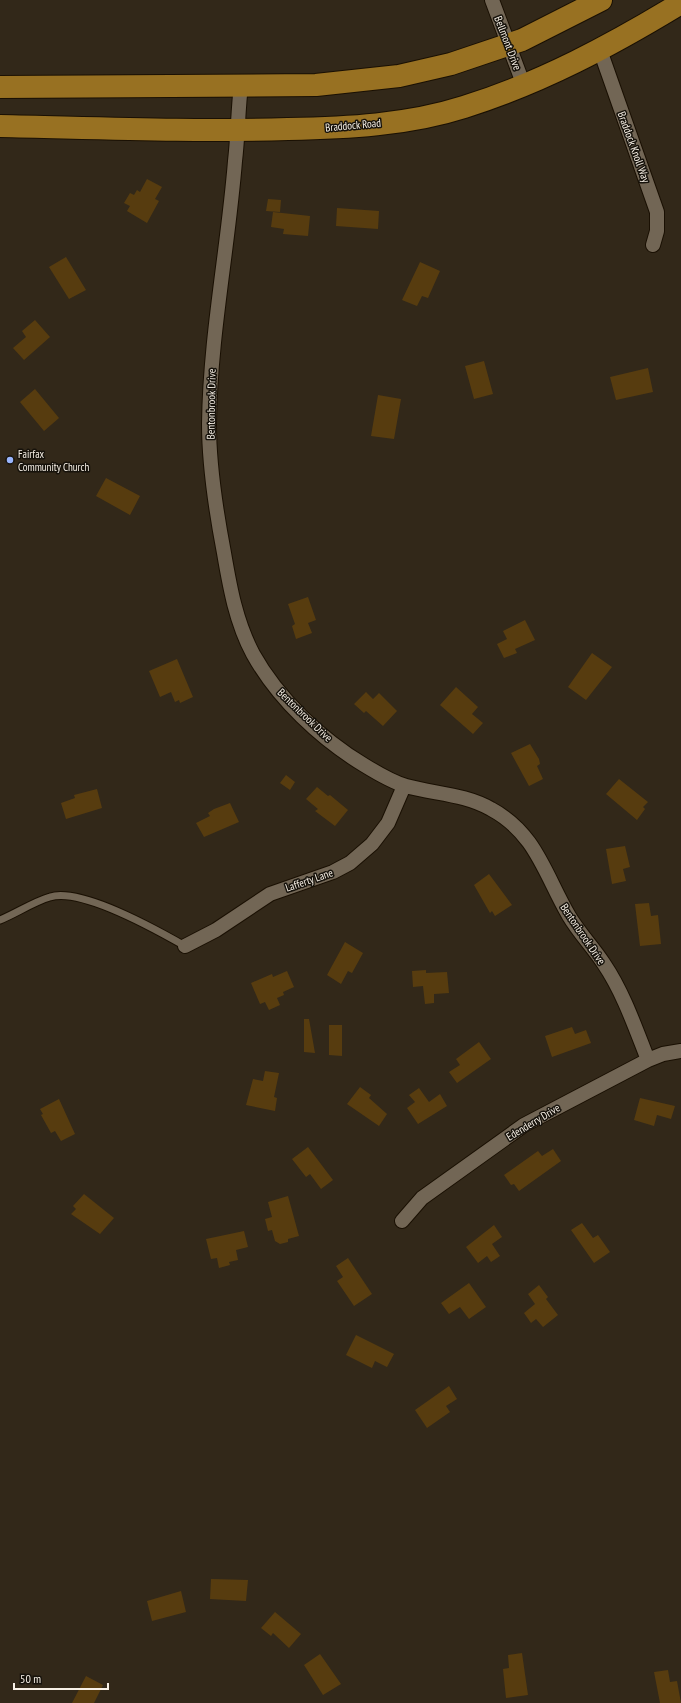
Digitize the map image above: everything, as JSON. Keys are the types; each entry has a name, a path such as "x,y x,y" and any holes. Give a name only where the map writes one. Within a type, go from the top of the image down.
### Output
{"main road":[{"path":"0,88 316,85 399,76 451,64 522,40 601,0"},
{"name":"Braddock Road","path":"0,126 236,130 330,128 388,122 462,108 524,86 600,50 681,3"}],"street":[{"name":"Bellmont Drive","path":"492,0 524,86"},
{"name":"Braddock Knoll Way","path":"600,50 657,212 657,231 653,245"},
{"name":"Bentonbrook Drive","path":"241,85 236,130 236,160 212,356 209,425 216,514 237,615 249,646 264,672 293,706 343,750 368,768 404,786 473,800 496,811 521,831 536,850 570,918 616,984 648,1060"},
{"name":"Lafferty Lane","path":"185,946 216,930 270,894 332,872 350,863 378,838 396,807 404,786"},
{"name":"Edenderry Drive","path":"402,1221 422,1198 524,1125 648,1060 663,1054 681,1051"}],"lane":[{"path":"0,920 51,896 72,896 95,903 149,926 185,946"}],"building":[{"path":"147,179 162,187 155,199 159,201 147,223 127,211 130,206 124,203 130,193 134,195 137,190 140,192"},
{"path":"268,199 281,200 280,212 266,211"},
{"path":"337,208 379,211 378,229 336,226"},
{"path":"273,212 310,216 308,236 283,234 284,229 271,227"},
{"path":"66,257 86,290 69,299 49,267"},
{"path":"420,262 440,271 428,298 422,296 417,306 402,300"},
{"path":"35,320 50,337 24,360 13,348 26,337 22,331"},
{"path":"484,361 493,394 474,399 465,366"},
{"path":"648,368 653,392 616,400 610,377"},
{"path":"35,389 59,418 44,431 20,402"},
{"path":"378,395 401,399 394,439 371,436"},
{"path":"106,478 140,496 130,515 96,496"},
{"path":"308,597 316,620 308,623 312,633 296,639 292,626 295,624 288,604"},
{"path":"525,620 535,640 515,649 517,653 504,658 497,644 507,639 503,631"},
{"path":"592,653 612,667 586,700 568,687"},
{"path":"177,659 193,697 180,703 179,700 175,702 171,692 160,697 149,671"},
{"path":"456,687 478,707 472,714 483,723 473,734 440,705"},
{"path":"366,692 373,699 379,693 397,711 383,726 366,711 364,713 354,704"},
{"path":"530,744 539,759 540,764 537,766 543,779 529,786 511,753"},
{"path":"286,775 295,782 290,790 280,783"},
{"path":"619,779 648,802 643,807 645,809 637,820 606,794"},
{"path":"317,787 328,796 330,795 348,810 335,826 315,811 318,809 306,799"},
{"path":"97,789 102,808 66,819 61,803 75,798 74,795"},
{"path":"230,803 239,822 204,837 196,823 210,816 208,813 214,809"},
{"path":"625,846 630,867 623,869 626,881 612,884 606,849"},
{"path":"489,874 512,905 495,916 492,911 490,913 474,885"},
{"path":"649,903 651,916 658,915 661,944 640,946 635,904"},
{"path":"345,942 363,953 352,973 348,971 341,984 327,975"},
{"path":"426,970 426,973 447,972 449,993 434,994 434,1003 425,1004 423,986 413,987 412,971"},
{"path":"287,971 294,987 283,992 284,995 277,998 280,1005 269,1010 265,1002 260,1004 251,983 272,974 273,977"},
{"path":"304,1019 309,1019 315,1053 304,1052"},
{"path":"329,1025 342,1025 342,1056 329,1055"},
{"path":"572,1027 575,1034 586,1030 591,1043 552,1057 545,1036"},
{"path":"479,1042 491,1059 457,1083 449,1072 460,1065 456,1059"},
{"path":"265,1071 279,1073 274,1097 277,1098 275,1111 246,1105 253,1079 263,1081"},
{"path":"360,1087 371,1095 369,1098 387,1114 379,1126 347,1104"},
{"path":"419,1088 429,1102 440,1094 447,1106 418,1124 407,1108 415,1102 409,1095"},
{"path":"640,1098 675,1106 671,1119 657,1115 654,1126 634,1120"},
{"path":"59,1099 75,1134 61,1141 55,1131 51,1133 41,1115 43,1114 40,1109"},
{"path":"308,1147 333,1180 321,1189 310,1174 306,1177 292,1159"},
{"path":"553,1149 561,1161 519,1191 514,1184 511,1185 504,1175 538,1151 542,1156"},
{"path":"84,1194 114,1218 100,1234 71,1214 76,1209 73,1206"},
{"path":"288,1196 299,1236 288,1239 288,1242 280,1244 275,1241 272,1230 268,1231 265,1219 272,1217 268,1202"},
{"path":"582,1223 593,1238 598,1235 610,1252 594,1263 571,1230"},
{"path":"494,1225 502,1237 492,1244 500,1256 491,1262 487,1256 478,1263 466,1247"},
{"path":"244,1231 248,1247 236,1250 238,1260 229,1262 230,1265 219,1268 217,1258 211,1259 206,1239"},
{"path":"348,1258 372,1294 354,1306 337,1281 343,1277 336,1266"},
{"path":"469,1283 486,1307 469,1319 460,1307 449,1314 441,1303"},
{"path":"539,1285 548,1297 546,1299 558,1315 543,1327 536,1319 531,1323 524,1313 535,1304 528,1294"},
{"path":"356,1335 394,1354 387,1367 375,1361 372,1368 346,1355"},
{"path":"449,1386 457,1399 446,1406 450,1412 427,1428 415,1410"},
{"path":"211,1579 248,1580 246,1601 210,1599"},
{"path":"181,1591 186,1612 152,1621 147,1601"},
{"path":"275,1612 301,1634 289,1648 273,1633 271,1636 261,1628"},
{"path":"522,1653 528,1695 506,1698 503,1669 509,1668 508,1655"},
{"path":"320,1654 341,1684 323,1695 304,1665"},
{"path":"668,1670 670,1682 677,1681 681,1703 660,1703 654,1672"},
{"path":"86,1676 103,1685 94,1703 72,1703"}],"place":[{"name":"Fairfax Community Church","path":"10,460"}]}
